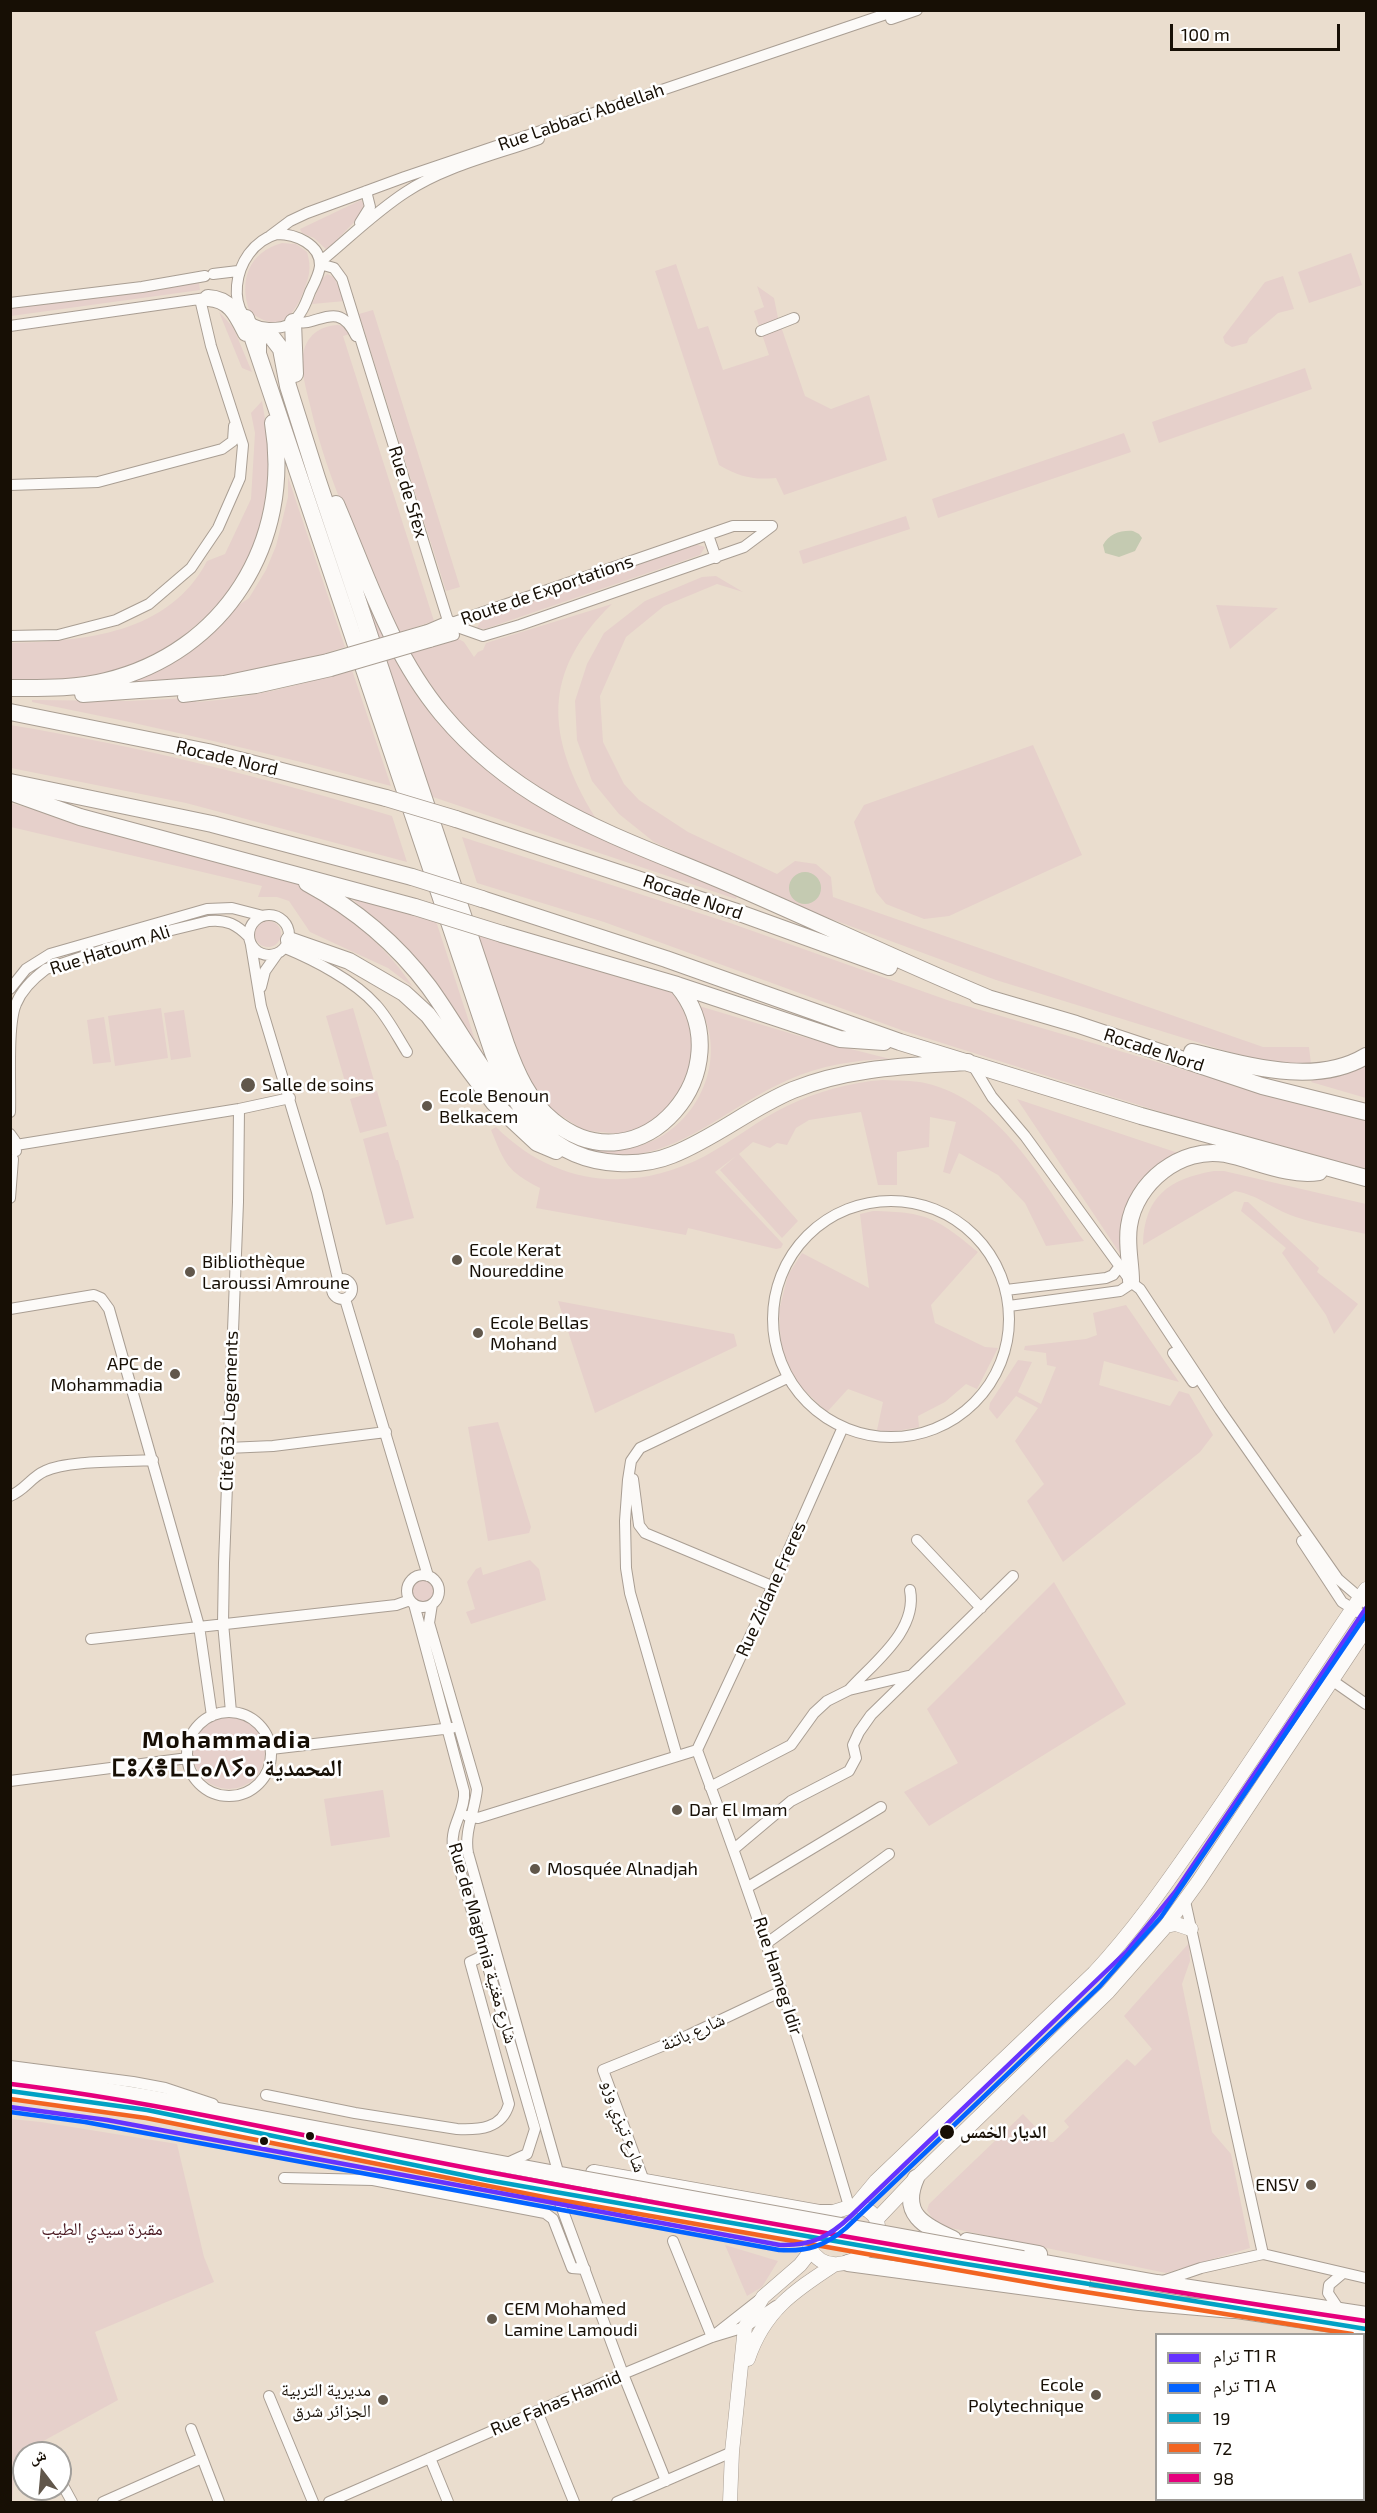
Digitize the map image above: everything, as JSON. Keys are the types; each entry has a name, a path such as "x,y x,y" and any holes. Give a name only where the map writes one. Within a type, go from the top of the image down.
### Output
{"highway":[{"path":"208,298 221,299 234,310 259,358"},
{"path":"10,689 85,685 122,677 155,664 205,630 234,598 250,572 264,542 276,494 277,444 264,375 246,318"},
{"path":"294,321 296,386 310,440"},
{"path":"259,358 258,339 264,335 271,336 281,349 297,417 509,1051 525,1087 553,1121 582,1137 622,1142 648,1133 672,1115 691,1088 700,1055 697,1022 686,996 677,985"},
{"path":"291,397 294,362"},
{"path":"264,375 274,397 493,1053 520,1107 554,1144"},
{"path":"297,417 310,440 392,637 440,712 460,735 492,765 541,800 593,827 731,884 893,958 988,998"},
{"path":"10,689 58,695 180,689 330,666 452,629"},
{"name":"Rocade Nord","path":"10,712 208,752 386,798 734,911 887,966 1076,1024 1262,1086 1366,1112"},
{"path":"10,782 212,824 412,877 666,959 900,1042 1141,1116 1366,1178"},
{"path":"10,792 89,819 283,870 677,985 840,1039 900,1042"},
{"path":"283,870 355,912 392,944 428,987 516,1113 528,1126 570,1152"},
{"path":"284,947 349,961 404,993 428,1015 480,1088 508,1118 545,1148 570,1152 607,1163 640,1163 674,1154 709,1137 774,1099 814,1083 851,1073 894,1067 970,1063"},
{"path":"1076,1024 1228,1061 1286,1072 1323,1071 1358,1061 1366,1056"},
{"path":"1131,1282 1128,1235 1131,1215 1147,1186 1172,1165 1192,1156 1213,1153 1304,1173 1329,1169"},
{"path":"10,2078 103,2091 505,2164 531,2169 577,2187 1022,2266 1233,2310"},
{"path":"10,2091 144,2110 556,2192 577,2187"},
{"path":"531,2169 557,2168 830,2213"},
{"path":"916,2178 911,2188 910,2200 921,2223 953,2239"},
{"path":"878,2222 953,2239 1030,2251 1097,2273"},
{"path":"841,2264 1139,2302 1233,2310 1366,2329"},
{"path":"1022,2266 1097,2273 1366,2315"}],"main road":[{"path":"730,2502 732,2452 746,2327 763,2297 800,2265 811,2251 812,2230 830,2213 852,2205 1094,1973 1118,1947 1158,1895 1362,1600"},
{"path":"741,2378 754,2342 766,2321 782,2302 841,2264 863,2253 878,2235 878,2222 916,2178 1108,1992 1166,1926 1366,1629"},
{"path":"1166,1926 1176,1924 1191,1929"},
{"path":"852,2205 867,2210 878,2222"},
{"path":"811,2251 821,2261 841,2264"}],"street":[{"name":"Rue Labbaci Abdellah","path":"270,236 298,217 366,191 898,10"},
{"name":"Rue Labbaci Abdellah","path":"320,263 406,192 453,170 917,10"},
{"path":"320,263 304,308 294,321 285,326 264,328 246,318 237,294 238,271 258,243 270,236 291,235 307,242 314,249 320,263 339,272 338,255 345,241 369,210 370,201 366,191"},
{"path":"10,303 142,287 238,271"},
{"name":"Rue de Sfex","path":"339,272 452,629"},
{"path":"10,326 237,294"},
{"path":"10,636 58,635 116,620 149,604 191,568 218,528 240,478 243,445 212,346 208,298"},
{"name":"Rue de Sfex","path":"294,321 304,323 328,315 339,317 353,329 368,361"},
{"path":"761,331 794,318"},
{"path":"10,486 98,482 222,449 233,441 233,413"},
{"name":"Route de Exportations","path":"733,526 760,530 744,547 716,558 483,636 452,629 733,526"},
{"path":"708,535 716,558"},
{"path":"183,697 256,688 330,666"},
{"name":"Rue Hatoum Ali","path":"10,989 33,963 70,947 207,909 232,908 263,916"},
{"path":"91,1639 412,1602 423,1607 432,1604 438,1596 438,1587 428,1576 345,1299 336,1298 332,1292 333,1283 338,1279 334,1255 261,1005 250,941 252,924 263,916 277,916 287,926 284,947 265,971 261,982 261,1005"},
{"name":"Rue Hatoum Ali","path":"10,1112 12,1014 20,996 40,973 59,963 107,947 220,919 232,923 250,941"},
{"path":"250,941 266,955 284,947"},
{"path":"284,947 322,967 368,996 382,1012 407,1052"},
{"path":"970,1063 992,1097 1025,1136 1131,1282 1140,1289 1342,1602 1362,1600"},
{"path":"10,1197 12,1135 239,1109 290,1098"},
{"name":"Cité 632 Logements","path":"231,1712 223,1623 227,1448 238,1202 239,1109"},
{"path":"897,1200 924,1205 951,1216 973,1233 989,1252 1006,1290 1009,1306 1006,1347 995,1376 976,1401 953,1419 927,1431 899,1437 870,1436 843,1427 821,1415 802,1398 787,1378 776,1352 772,1325 774,1297 779,1279 797,1246 817,1226 841,1211 868,1202 897,1200"},
{"path":"1006,1290 1106,1278 1113,1275 1120,1266"},
{"path":"1009,1306 1120,1291 1131,1282"},
{"path":"10,1309 86,1295 101,1298 109,1309 199,1626 213,1716"},
{"path":"677,1756 630,1593 625,1521 631,1461 640,1448 787,1378"},
{"path":"1218,1412 1338,1579 1362,1600 1366,1617"},
{"name":"Rue Zidane Freres","path":"697,1750 843,1427"},
{"path":"227,1448 273,1446 386,1432"},
{"path":"10,1496 26,1487 35,1477 53,1468 153,1460"},
{"path":"631,1461 637,1516 639,1525 645,1533 772,1586"},
{"path":"917,1540 981,1608"},
{"path":"412,1602 407,1591 411,1582 418,1576 428,1576"},
{"path":"734,1849 791,1801 849,1771 856,1758 853,1745 858,1732 870,1715 1013,1576"},
{"path":"849,1690 885,1654 898,1636 912,1601 910,1590"},
{"name":"Rue de Maghnia شارع مغنية","path":"412,1602 464,1791 452,1839 453,1846 491,1952 557,2168"},
{"name":"Rue de Maghnia شارع مغنية","path":"432,1604 429,1623 477,1789 466,1842 468,1853 535,2129 527,2154 505,2164"},
{"path":"710,1787 791,1745 814,1713 828,1701 849,1690 908,1676"},
{"path":"1332,1681 1366,1704"},
{"path":"231,1712 242,1714 262,1727 271,1749 266,1774 258,1785 234,1796 221,1795 208,1790 198,1782 191,1771 188,1758 188,1746 199,1725 213,1716 231,1712"},
{"path":"271,1749 460,1728"},
{"path":"459,1814 478,1818 697,1750"},
{"name":"Rue Hameg Idir","path":"697,1750 748,1887 852,2205"},
{"path":"10,1781 188,1758"},
{"path":"748,1887 881,1807"},
{"path":"767,1943 889,1854"},
{"path":"1185,1900 1263,2254"},
{"path":"266,2095 355,2113 473,2130 489,2127 501,2120 509,2104 470,1962 491,1952"},
{"name":"شارع باتنة","path":"603,2070 689,2035 782,1991"},
{"path":"10,2066 98,2075 165,2088 262,2119"},
{"name":"شارع تيزي وزو","path":"603,2070 644,2181"},
{"path":"284,2178 373,2180 545,2213 553,2219 572,2268 585,2269"},
{"path":"556,2192 623,2374 666,2481"},
{"path":"674,2241 712,2337 763,2297"},
{"path":"1157,2283 1201,2268 1263,2254 1366,2278"},
{"path":"1340,2311 1328,2293 1329,2285 1342,2274"},
{"name":"Rue Fahas Hamid","path":"329,2502 623,2374 712,2337 746,2327 782,2302"},
{"path":"269,2396 313,2502"},
{"path":"537,2411 574,2502"},
{"path":"191,2429 219,2502"},
{"path":"617,2502 732,2452"},
{"path":"104,2502 202,2458"},
{"path":"430,2458 448,2502"}],"green space":[{"path":"361,200 366,208 363,213 327,250 314,238 302,233 300,229"},
{"path":"282,243 296,244 307,252 309,273 303,293 293,311 288,317 275,322 260,318 250,312 245,289 249,269 254,261 261,253"},
{"path":"1351,253 1362,285 1309,303 1298,272"},
{"path":"676,264 698,329 708,326 723,370 769,355 754,311 764,307 757,286 774,298 778,318 805,396 831,409 869,395 887,460 784,495 776,478 746,477 719,465 655,271"},
{"path":"327,274 334,277 345,301 312,304 322,279"},
{"path":"1283,276 1294,309 1278,313 1249,338 1247,343 1232,347 1225,343 1223,337 1265,282"},
{"path":"199,283 200,290 11,316 10,308"},
{"path":"373,310 460,587 446,591 359,314"},
{"path":"219,312 233,327 252,372 242,368"},
{"path":"338,325 350,334 343,336 434,621 397,633 337,492 318,434 304,380 303,355 310,337 325,327"},
{"path":"1305,368 1312,389 1159,443 1152,422"},
{"path":"262,401 273,465 259,540 229,596 170,648 128,668 77,679 11,680 11,643 67,640 122,629 148,618 171,604 191,585 207,561 225,554 251,499 255,433 251,413"},
{"path":"1124,433 1131,452 938,518 932,499"},
{"path":"288,477 345,647 326,653 327,656 249,673 149,687 125,683 249,598 266,570 276,546 288,497"},
{"path":"906,516 910,529 803,564 799,551"},
{"path":"695,544 705,547 700,555 485,629 477,628 481,620"},
{"path":"354,564 469,754 503,783 543,809 737,896 736,899 430,796"},
{"path":"716,576 743,592 717,584 664,606 626,637 600,696 603,742 624,784 639,800 688,832 777,874 795,861 816,864 831,877 833,897 1263,1047 1309,1047 1311,1064 1268,1064 996,980 796,906 654,842 619,814 592,781 577,740 575,701 587,664 604,633 645,601 702,577"},
{"path":"612,604 589,629 572,655 562,680 558,706 560,732 567,760 595,817 592,820 518,780 448,713 408,654 457,638 464,642 474,657 483,650 486,643"},
{"path":"1216,605 1278,608 1230,649"},
{"path":"352,670 391,786 302,762 32,702 32,700 129,701 189,698 196,699 196,702 236,698"},
{"path":"10,725 202,764 392,816 407,862 186,803 11,768"},
{"path":"1033,745 1082,855 949,916 924,919 886,904 876,892 854,822 864,805"},
{"path":"10,803 269,869 330,904 349,919 384,950 413,987 388,968 310,932 289,901 277,897 258,897 262,886 11,827"},
{"path":"462,837 730,923 950,1001 1269,1095 1366,1121 1366,1169 1250,1140 904,1031 604,922 477,883"},
{"path":"351,898 435,918 474,1037 490,1066 393,935"},
{"path":"268,921 278,924 281,934 278,944 268,947 258,944 255,934 258,924"},
{"path":"475,933 673,990 690,1016 693,1074 657,1121 620,1134 590,1131 580,1128 551,1109 536,1092 523,1070"},
{"path":"699,1006 796,1035 890,1059 838,1064 788,1080 694,1134 654,1150 633,1155 592,1153 594,1148 620,1149 645,1144 664,1135 680,1122 694,1105 704,1087 711,1046 708,1026"},
{"path":"161,1008 168,1058 115,1066 108,1016"},
{"path":"353,1008 375,1084 348,1092 326,1016"},
{"path":"184,1010 191,1057 171,1060 164,1013"},
{"path":"104,1017 111,1062 93,1064 87,1020"},
{"path":"1366,1064 1366,1098 1311,1082 1313,1079"},
{"path":"883,1080 925,1083 952,1092 976,1107 998,1125 1017,1146 1084,1241 1046,1246 1025,1203 998,1175 959,1153 950,1174 943,1172 956,1122 930,1117 929,1147 897,1152 897,1185 878,1185 861,1112 809,1120 796,1128 787,1145 777,1143 770,1148 753,1142 739,1154 798,1221 782,1238 720,1170 736,1156 715,1172 783,1244 781,1248 776,1249 688,1228 686,1235 536,1208 540,1188 520,1177 508,1165 491,1130 496,1127 519,1147 543,1162 569,1172 595,1178 622,1179 650,1176 705,1156 798,1101 846,1085"},
{"path":"377,1091 387,1126 360,1133 350,1099"},
{"path":"1017,1099 1181,1154 1141,1184 1133,1194 1124,1219 1121,1255"},
{"path":"388,1132 414,1218 386,1225 363,1139"},
{"path":"1214,1171 1224,1171 1366,1204 1366,1234 1299,1218 1252,1196 1235,1191 1143,1245 1148,1214 1162,1193 1184,1179"},
{"path":"1244,1202 1248,1202 1319,1268 1317,1272 1358,1304 1334,1334 1326,1315 1282,1253 1286,1248 1241,1211"},
{"path":"873,1211 906,1213 930,1219 952,1231 978,1252 931,1305 935,1323 985,1347 998,1348 977,1389 966,1384 945,1402 918,1416 919,1427 891,1432 877,1430 883,1402 848,1389 827,1412 796,1382 781,1347 779,1311 788,1275 802,1253 869,1288 860,1214"},
{"path":"558,1301 734,1334 737,1346 595,1413"},
{"path":"1126,1305 1179,1382 1104,1361 1099,1385 1170,1406 1179,1391 1189,1394 1213,1435 1200,1452 1063,1562 1027,1501 1044,1484 1015,1441 1038,1408 1016,1396 997,1419 989,1409 990,1403 1018,1360 1032,1362 1018,1392 1041,1404 1056,1367 1047,1365 1046,1353 1024,1350 1025,1346 1086,1339 1097,1335 1093,1313"},
{"path":"498,1422 531,1527 529,1533 488,1541 468,1427"},
{"path":"530,1560 539,1569 546,1600 471,1624 466,1612 475,1609 467,1582 476,1569 481,1567 483,1575"},
{"path":"423,1580 431,1583 434,1591 431,1599 423,1602 415,1599 412,1591 415,1583"},
{"path":"1054,1582 1126,1704 929,1826 904,1792 958,1763 927,1709"},
{"path":"229,1717 249,1723 259,1733 265,1753 259,1773 249,1783 229,1789 209,1783 199,1773 193,1753 199,1733 209,1723"},
{"path":"383,1790 390,1837 331,1846 324,1799"},
{"path":"1189,1943 1190,1961 1182,1984 1212,2132 1231,2154 1250,2248 1166,2273 946,2227 933,2219 927,2210 929,2204 1023,2114 1050,2142 1053,2142 1069,2127 1064,2121 1127,2059 1135,2066 1152,2049 1124,2016"},
{"name":"مقبرة سيدي الطيب","path":"11,2119 177,2144 204,2257 214,2282 95,2332 118,2400 43,2441 12,2441 12,2502"},
{"path":"725,2245 778,2261 762,2287 747,2296"}],"shaded area":[{"path":"1133,531 1142,538 1135,551 1119,557 1105,553 1103,545 1112,535"},
{"path":"805,872 816,877 821,888 816,899 805,904 794,899 789,888 794,877"}],"transit line":[{"path":"10,2107 107,2120 780,2245 801,2244 819,2239 835,2230 851,2216 1127,1951 1175,1892 1366,1608"},
{"path":"10,2112 85,2122 779,2250 807,2249 831,2239 846,2228 1100,1986 1161,1917 1366,1615"},
{"name":"98","path":"11,2084 193,2113 494,2173 821,2232 1039,2270 1366,2321"},
{"name":"19","path":"10,2091 147,2110 487,2180 960,2263 1366,2329"},
{"name":"72","path":"10,2099 146,2118 554,2199 1060,2288 1346,2333"}],"place":[{"name":"Salle de soins","path":"248,1085"},
{"name":"Ecole Benoun Belkacem","path":"427,1106"},
{"name":"Ecole Kerat Noureddine","path":"457,1260"},
{"name":"Bibliothèque Laroussi Amroune","path":"190,1272"},
{"name":"Ecole Bellas Mohand","path":"478,1333"},
{"name":"APC de Mohammadia","path":"175,1374"},
{"name":"Dar El Imam","path":"677,1810"},
{"name":"Mosquée Alnadjah","path":"535,1869"},
{"name":"الديار الخمس","path":"947,2132"},
{"name":"ENSV","path":"1311,2185"},
{"name":"CEM Mohamed Lamine Lamoudi","path":"492,2319"},
{"name":"Ecole Polytechnique","path":"1096,2395"},
{"name":"مديرية التربية الجزائر شرق","path":"383,2400"}],"district":[{"name":"Mohammadia ⵎⵓⵃⴻⵎⵎⴰⴷⵢⴰ المحمدية","path":"227,1754"}]}
